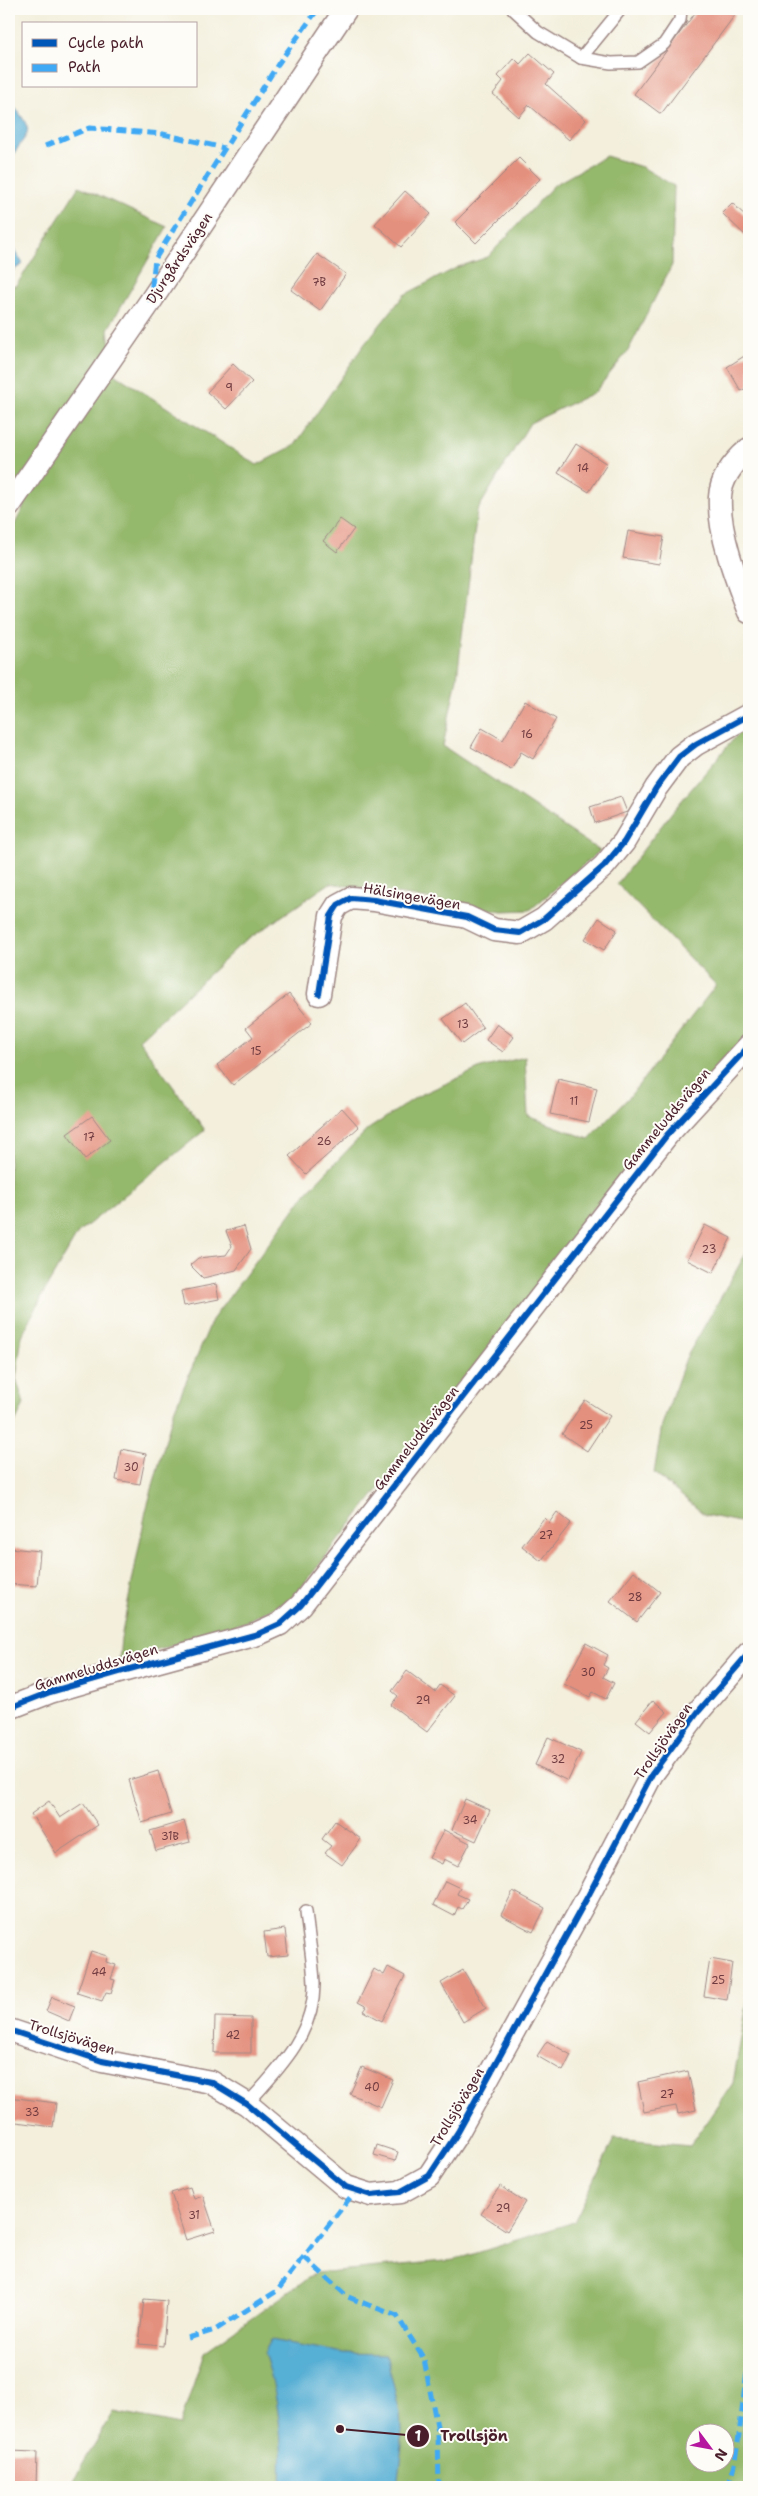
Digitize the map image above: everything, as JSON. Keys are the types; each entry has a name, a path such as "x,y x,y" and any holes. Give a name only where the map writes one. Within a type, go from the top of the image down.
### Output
{"street":[{"name":"Djurgårdsvägen","path":"9,506 155,294 346,9"},
{"path":"749,449 738,458 729,470 720,496 724,530 738,583 749,612"},
{"name":"Hälsingevägen","path":"319,994 331,916 338,905 351,898 374,900 467,917 494,930 520,933 544,919 604,866 624,842 656,788 679,757 696,744 749,715"},
{"name":"Gammeluddsvägen","path":"9,1708 50,1692 258,1634 280,1624 301,1605 667,1135 749,1046"},
{"name":"Trollsjövägen","path":"9,2030 102,2061 211,2082 247,2104 346,2187 371,2195 400,2192 429,2176 458,2132 488,2081 652,1774 698,1712 749,1653"}],"lane":[{"path":"513,9 538,32 581,58 611,63 638,62 664,44 680,20 681,9"},
{"path":"581,58 621,9"},
{"path":"247,2104 279,2069 301,2038 312,2005 314,1984 306,1911"}],"green space":[{"path":"606,156 642,167 674,186 672,265 628,351 595,392 530,423 477,511 457,678 443,746 600,851 530,910 502,911 330,883 240,945 139,1040 205,1130 78,1233 45,1290 22,1336 16,1378 24,1404 9,1436 9,536 24,506 9,499 9,285 16,286 79,186 167,227 108,329 113,373 257,465 295,445 363,346 404,295 458,267 488,257 554,185"},
{"path":"749,726 749,1033 641,1151 587,1216 502,1333 293,1598 245,1622 119,1661 121,1638 146,1511 173,1413 212,1320 307,1192 367,1130 418,1096 481,1068 525,1057 528,1116 589,1139 631,1095 716,985 617,884 672,812 736,736"},
{"path":"749,1248 749,1524 705,1515 654,1473 662,1425 686,1358"},
{"path":"749,1992 749,2487 69,2487 114,2412 180,2425 204,2352 315,2273 455,2260 574,2222 614,2139 690,2146 733,2083"}],"water":[{"path":"9,99 25,123 27,134 14,154 9,167"},
{"path":"9,240 23,264 9,273"},
{"path":"271,2340 344,2353 386,2354 400,2413 402,2445 397,2487 281,2487 279,2419 264,2353"}],"building":[{"path":"698,9 727,9 735,15 661,114 634,94"},
{"path":"530,53 554,74 546,84 586,120 569,140 529,105 519,117 493,94 503,81 498,76 514,58 520,64"},
{"path":"519,158 540,179 476,243 455,222"},
{"path":"405,191 431,214 401,247 375,224"},
{"path":"732,203 749,219 749,239 722,213"},
{"path":"317,254 346,274 320,311 291,290"},
{"path":"749,353 749,386 741,391 727,367"},
{"path":"233,364 252,382 226,409 207,392"},
{"path":"576,444 607,464 589,492 558,473"},
{"path":"340,519 354,529 337,552 323,541"},
{"path":"628,531 664,537 659,564 623,558"},
{"path":"525,701 556,719 533,759 521,752 511,770 471,747 482,728 503,740"},
{"path":"621,797 627,812 595,823 590,807"},
{"path":"599,918 617,930 604,950 585,939"},
{"path":"289,994 312,1023 233,1085 217,1065 253,1037 246,1028"},
{"path":"465,1003 483,1028 462,1044 443,1019"},
{"path":"497,1024 514,1037 503,1052 486,1040"},
{"path":"558,1079 597,1088 589,1122 550,1114"},
{"path":"342,1108 359,1127 306,1174 289,1156"},
{"path":"92,1116 110,1140 85,1159 67,1134"},
{"path":"705,1225 731,1238 713,1273 687,1260"},
{"path":"244,1226 251,1249 236,1270 203,1278 190,1265 198,1258 226,1255 232,1246 226,1231"},
{"path":"216,1284 219,1299 184,1306 181,1291"},
{"path":"585,1400 610,1416 587,1451 562,1434"},
{"path":"121,1449 146,1454 140,1484 116,1480"},
{"path":"557,1512 571,1523 541,1561 522,1546 544,1518 549,1523"},
{"path":"9,1548 40,1551 37,1586 9,1584"},
{"path":"634,1571 660,1592 637,1622 610,1601"},
{"path":"586,1643 608,1655 603,1665 608,1668 603,1677 614,1683 606,1699 593,1692 590,1697 564,1684"},
{"path":"407,1671 435,1692 440,1685 455,1696 427,1732 391,1705 398,1696 392,1691"},
{"path":"653,1700 667,1712 650,1732 636,1721"},
{"path":"548,1737 581,1752 568,1781 535,1765"},
{"path":"158,1771 171,1814 142,1823 129,1780"},
{"path":"465,1799 490,1810 476,1841 452,1830"},
{"path":"49,1801 60,1818 83,1803 98,1825 56,1853 31,1814"},
{"path":"184,1821 190,1842 156,1851 150,1831"},
{"path":"335,1821 361,1839 342,1865 325,1853 331,1846 322,1839"},
{"path":"444,1830 470,1843 458,1866 444,1859 442,1864 429,1858"},
{"path":"445,1881 460,1888 457,1894 468,1899 462,1909 458,1907 454,1916 433,1905"},
{"path":"513,1891 545,1908 533,1932 501,1915"},
{"path":"285,1929 288,1955 267,1957 264,1932"},
{"path":"91,1951 107,1956 106,1962 116,1965 111,1979 115,1980 111,1993 106,1992 102,2001 77,1993"},
{"path":"710,1959 732,1963 727,2000 704,1996"},
{"path":"388,1967 405,1976 382,2021 364,2011 367,2007 358,2002 374,1969 384,1975"},
{"path":"463,1970 486,2008 463,2022 441,1983"},
{"path":"52,1997 75,2006 69,2021 46,2011"},
{"path":"215,2017 251,2018 251,2053 214,2053"},
{"path":"547,2041 571,2055 563,2071 537,2056"},
{"path":"362,2067 393,2080 381,2107 350,2094"},
{"path":"688,2071 696,2110 678,2114 676,2106 644,2112 638,2082"},
{"path":"9,2097 56,2103 53,2127 9,2121"},
{"path":"377,2145 398,2152 395,2161 374,2155"},
{"path":"500,2186 525,2202 507,2231 481,2214"},
{"path":"190,2187 194,2199 203,2196 215,2231 186,2240 171,2193"},
{"path":"144,2299 167,2301 163,2346 139,2344"},
{"path":"9,2451 37,2452 36,2487 9,2487"}],"marked path":[{"path":"150,302 155,259 278,64 318,9"},
{"path":"45,146 89,128 163,134 224,148"},
{"path":"188,2338 215,2330 277,2291 356,2190"},
{"path":"304,2257 348,2297 397,2316 424,2359 438,2432 439,2487"},
{"path":"728,2487 736,2456 749,2361"}],"cycle path":[{"path":"319,994 331,916 338,905 351,898 374,900 467,917 494,930 520,933 544,919 604,866 624,842 656,788 679,757 696,744 749,715"},
{"path":"9,1708 50,1692 258,1634 280,1624 301,1605 667,1135 749,1046"},
{"path":"9,2030 102,2061 211,2082 247,2104 346,2187 371,2195 400,2192 429,2176 458,2132 588,1896 652,1774 698,1712 749,1653"}],"place":[{"name":"Trollsjön","path":"340,2429"}]}
